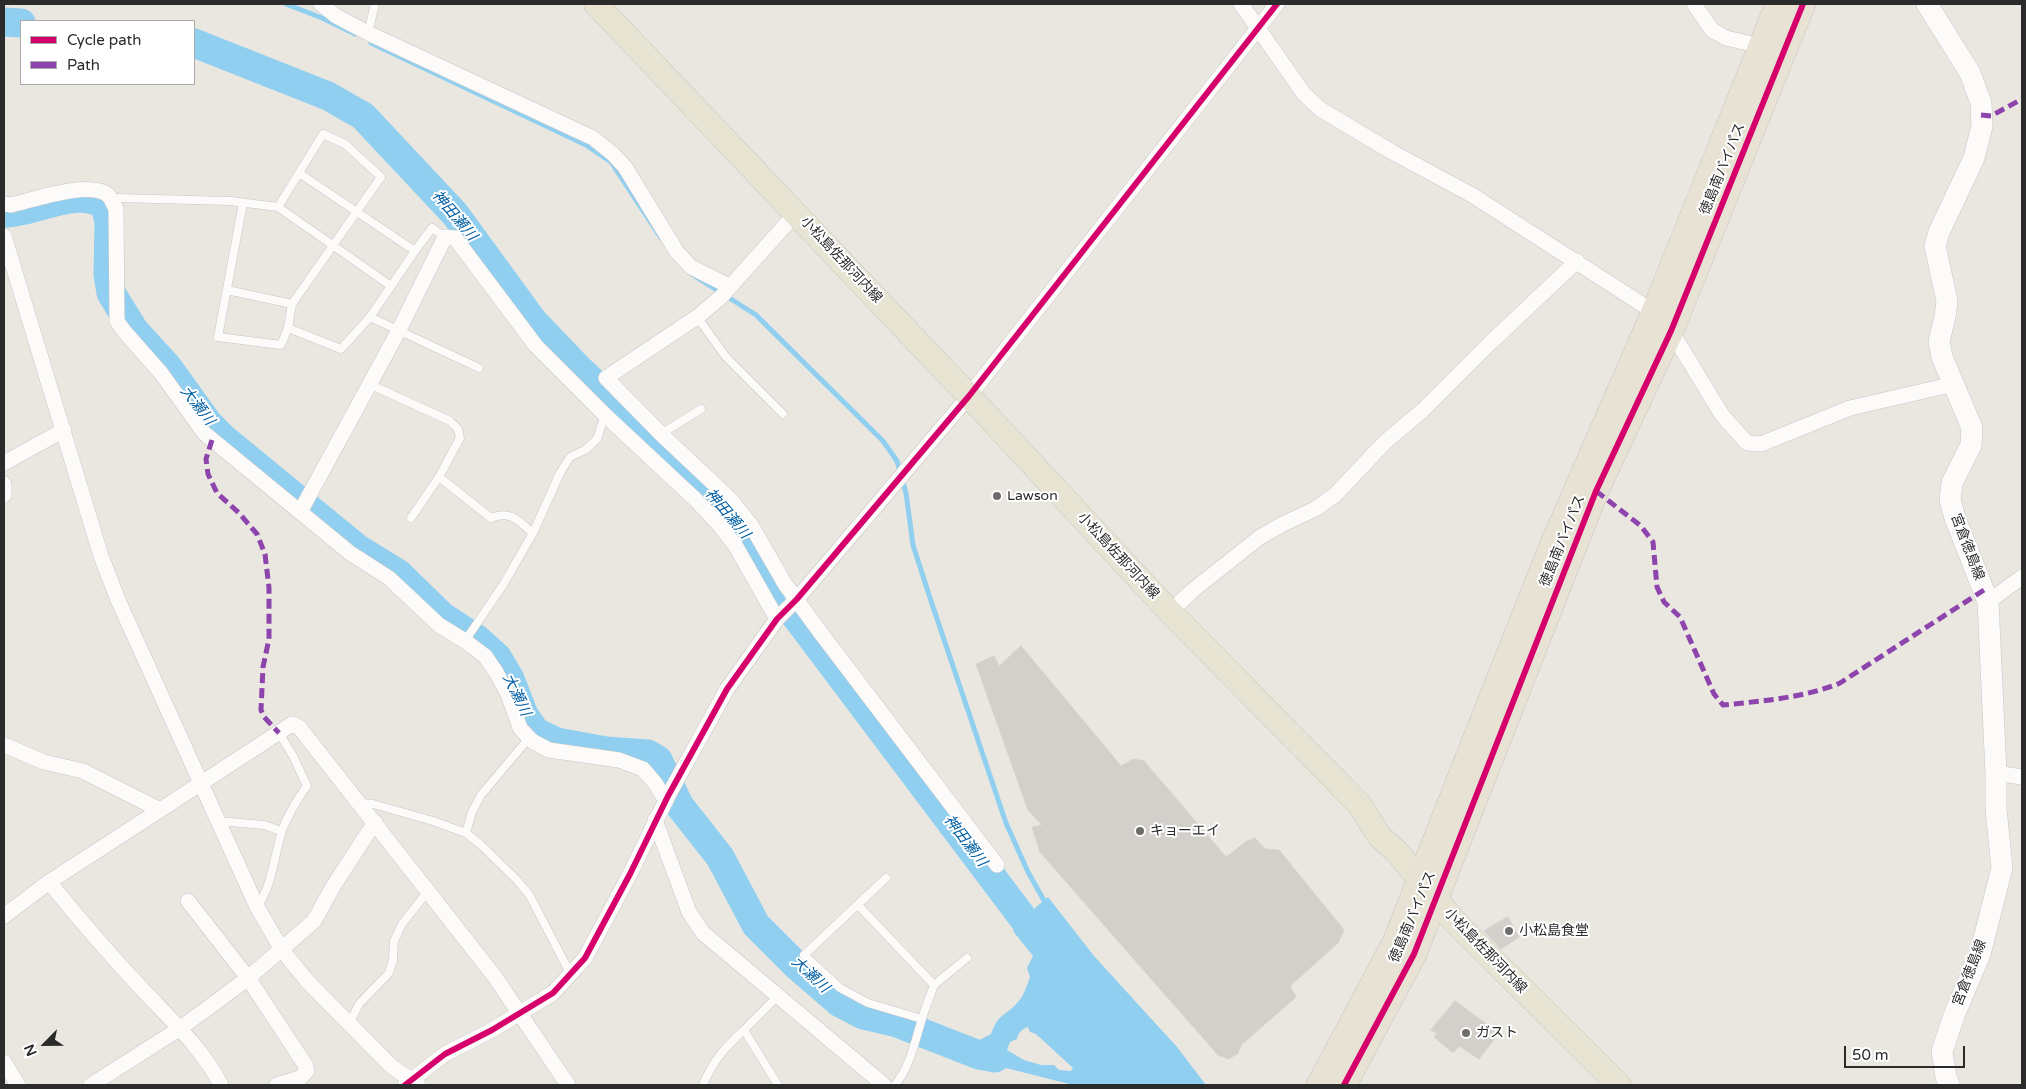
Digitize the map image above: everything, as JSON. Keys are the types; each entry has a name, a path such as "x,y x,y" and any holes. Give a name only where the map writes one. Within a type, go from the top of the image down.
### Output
{"highway":[{"name":"徳島南バイパス","path":"1319,1085 1395,942 1419,877 1551,548 1654,312 1778,4"},
{"name":"徳島南バイパス","path":"1344,1085 1414,954 1596,491 1671,331 1802,4"}],"main road":[{"name":"小松島佐那河内線","path":"596,4 969,396 1170,612 1359,804 1380,837 1396,851 1468,936 1619,1085"},
{"name":"宮倉徳島線","path":"1927,4 1970,73 1980,103 1982,126 1974,158 1939,232 1935,246 1946,301 1945,318 1939,342 1942,357 1972,428 1971,445 1952,483 1950,500 1954,518 1988,602 1996,809 2002,868 1980,954 1942,1051 1946,1076 1950,1085"}],"street":[{"path":"321,4 336,16 368,33 593,138 613,154 625,167 677,252 691,267 726,291"},
{"path":"1241,4 1304,94 1320,109 1392,152 1472,195 1654,312 1671,331 1722,415 1747,443 1761,444 1850,408 1954,384"},
{"path":"4,236 101,556 118,600 257,907 282,950 308,982 350,1022 391,1066 414,1084 445,1054 492,1030 553,993 585,958 630,874 655,820 727,689 787,610 969,396 1277,4"},
{"path":"1694,4 1712,30 1726,38 1761,46"},
{"path":"4,204 11,205 76,190 94,190 108,196 116,209 117,321 161,373 204,434 303,507 350,553 389,578 439,625 468,635 496,672 508,694 520,728 529,738 549,750 619,760 642,769 655,783 670,793"},
{"path":"787,610 785,584 751,525 730,499 661,434 606,378 697,317 726,291 796,213"},
{"path":"303,507 398,332 445,237 455,238 536,346 605,415 696,500 720,526 787,610 820,632 997,865"},
{"path":"1170,612 1192,591 1260,537 1315,509 1335,495 1385,442 1422,410 1577,261"},
{"path":"4,463 64,430"},
{"path":"4,484 4,495"},
{"path":"1988,602 2022,577"},
{"path":"4,916 49,882 292,724 299,727 495,976 568,1085"},
{"path":"4,745 44,762 83,771 160,810"},
{"path":"1996,773 2022,777"},
{"path":"655,820 689,912 703,932 884,1085"},
{"path":"91,1085 179,1029 248,978 314,921 334,885 375,822"},
{"path":"49,882 84,925 179,1029 214,1073 221,1085"},
{"path":"188,901 248,978 293,1046 307,1071 300,1078 277,1085"},
{"path":"4,1062 18,1085"}],"lane":[{"path":"368,33 375,4"},
{"path":"243,203 218,337 281,345 288,328 292,304 381,177 345,144 323,134 278,207"},
{"path":"299,173 415,251"},
{"path":"112,202 118,198 243,203 278,207 391,286"},
{"path":"288,328 341,349 370,317 432,228 445,237"},
{"path":"227,290 292,304"},
{"path":"370,317 398,332 479,368"},
{"path":"697,317 726,357 783,414"},
{"path":"369,384 450,421 458,429 460,438 439,477 411,518"},
{"path":"661,434 701,409"},
{"path":"468,635 503,585 533,533 560,473 570,458 585,450 597,439 605,415"},
{"path":"439,477 491,518 500,514 512,516 533,533"},
{"path":"257,907 262,900 282,831 306,786 293,756 279,733"},
{"path":"466,833 472,812 481,795 529,738"},
{"path":"360,803 373,804 466,833 480,844 517,880 530,896 571,975"},
{"path":"218,821 264,825 282,831"},
{"path":"886,878 804,955 840,988 868,1003 921,1023"},
{"path":"350,1022 359,1004 389,973 393,960 394,941 402,924 428,891"},
{"path":"858,905 934,985"},
{"path":"895,1085 900,1079 917,1037 934,985 967,958"},
{"path":"703,1085 710,1067 723,1049 778,996"},
{"path":"744,1030 778,1085"}],"water":[{"path":"1048,897 1094,956 1177,1047 1206,1085 1073,1085 1002,1067 989,1068 952,1059 959,1046 966,1047 991,1034 1000,1018 1022,997 1030,977 1027,968 1033,956 1013,931 1022,923 1033,918 1035,908","holes":["1028,1027 1030,1032 1036,1034 1073,1068 1071,1071 1059,1070 1054,1065 1041,1065 1024,1060 1007,1050 1010,1042 1017,1039 1023,1030"]}],"building":[{"path":"1021,646 1121,766 1133,759 1144,761 1226,857 1247,841 1255,838 1265,849 1279,850 1344,930 1338,943 1290,986 1296,997 1241,1045 1238,1053 1229,1059 1218,1055 1040,852 1032,827 1042,825 1028,810 976,664 994,656 999,666"},
{"path":"1508,917 1519,937 1501,949 1484,931"},
{"path":"1455,1001 1499,1033 1479,1059 1459,1046 1453,1053 1434,1037 1437,1033 1431,1030"}],"waterway":[{"path":"286,4 322,18 355,34"},
{"name":"神田瀬川","path":"4,22 20,23"},
{"name":"神田瀬川","path":"195,43 328,96 363,116 455,214 533,321 578,368 706,489 748,538 782,598 1035,934 1051,952"},
{"path":"371,43 586,145 611,162 661,238"},
{"name":"大瀬川","path":"4,213 16,212 68,199 81,198 105,205 109,222 108,274 111,293 134,330 167,366 208,423 224,439 357,548 399,574 442,616 477,639 497,657 510,679 524,715 536,732 557,742 606,751 648,754 658,760 679,805 720,857 756,925 796,965 840,1003 863,1015 897,1023 979,1055 995,1058"},
{"path":"690,273 756,315 883,441 897,461 906,493 913,545 930,598 1006,823 1028,872 1046,904"}],"marked path":[{"path":"1981,115 1991,116 2022,99"},
{"path":"212,440 206,459 208,474 217,493 239,513 257,534 265,554 269,588 269,639 263,667 261,710 264,717 279,733"},
{"path":"1596,491 1641,526 1653,542 1657,587 1664,602 1680,617 1714,694 1723,705 1797,695 1840,683 1984,590"}],"cycle path":[{"path":"405,1085 445,1054 492,1030 553,993 585,958 630,874 668,796 727,689 777,619 797,599 969,396 1277,4"},
{"path":"1344,1085 1414,954 1596,491 1671,331 1803,4"}],"place":[{"name":"Lawson","path":"997,496"},
{"name":"キョーエイ","path":"1140,831"},
{"name":"小松島食堂","path":"1509,931"},
{"name":"ガスト","path":"1466,1033"}]}
